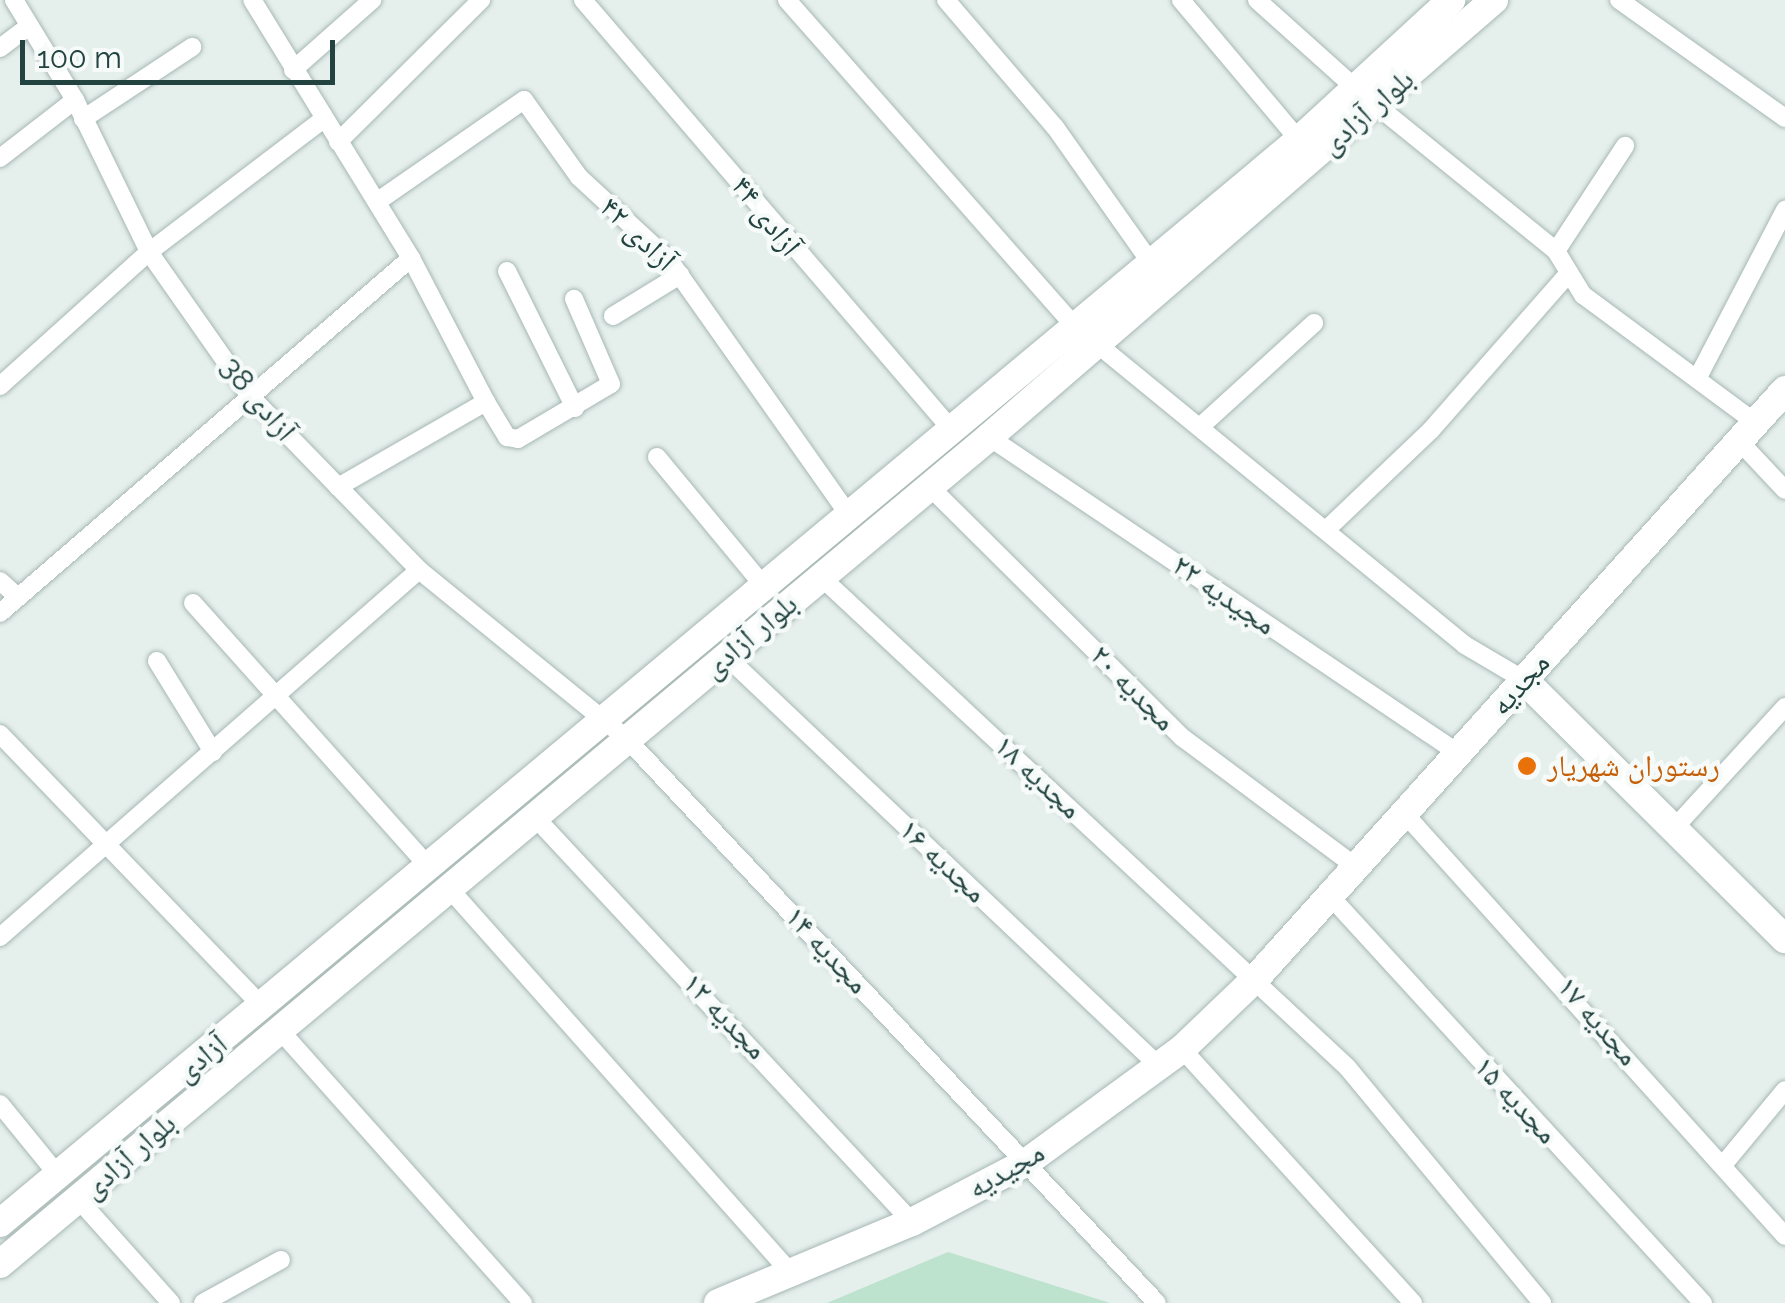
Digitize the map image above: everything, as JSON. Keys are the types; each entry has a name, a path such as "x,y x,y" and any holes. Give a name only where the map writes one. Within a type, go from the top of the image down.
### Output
{"street":[{"name":"آزادی 38","path":"14,0 75,100 148,252 249,395 418,570 598,723"},
{"path":"252,0 320,121 380,199 486,402 512,439 576,408 611,384 574,299"},
{"path":"294,70 372,0"},
{"path":"338,142 450,39 481,0"},
{"name":"آزادی ۴۴","path":"583,0 952,430"},
{"path":"787,0 1074,326 1201,426 1464,646 1524,680 1677,826 1785,939"},
{"path":"1181,0 1299,140"},
{"path":"1257,0 1365,96 1556,250 1583,295 1696,379 1748,432 1785,490"},
{"name":"بلوار آزادی","path":"438,877 533,815 1098,345 1160,273 1299,140 1494,0"},
{"path":"1619,0 1785,118"},
{"path":"948,1 1056,127 1160,273"},
{"name":"بلوار آزادی","path":"0,1264 79,1200 270,1017 438,877 598,723 1074,326 1160,273 1365,96 1442,3"},
{"path":"0,48 28,27"},
{"path":"83,119 192,48"},
{"path":"0,158 75,100"},
{"name":"آزادی ۴۲","path":"380,199 524,100 579,177 680,274 848,514"},
{"path":"0,386 148,252 320,121"},
{"path":"1556,250 1625,146"},
{"path":"1696,379 1785,210"},
{"path":"0,613 411,258"},
{"path":"507,271 576,408"},
{"path":"1326,530 1431,430 1569,272"},
{"path":"613,316 680,274"},
{"path":"1201,426 1314,323"},
{"name":"مجدیه","path":"1256,978 1785,390"},
{"path":"338,487 486,402"},
{"name":"مجیدیه ۲۲","path":"989,437 1458,753"},
{"path":"657,457 762,584"},
{"name":"مجدیه ۲۰","path":"930,486 1184,738 1356,867"},
{"path":"0,937 100,843 275,702 418,570"},
{"name":"مجدیه ۱۸","path":"821,576 1348,1067 1542,1303"},
{"path":"0,581 18,598"},
{"path":"194,603 275,702 438,877 790,1272"},
{"path":"738,607 758,629"},
{"name":"مجدیه ۱۶","path":"726,656 1160,1067"},
{"path":"158,661 213,752"},
{"path":"1677,826 1782,716"},
{"name":"مجدیه ۱۴","path":"598,723 626,738 1157,1303"},
{"path":"0,734 270,1017 524,1303"},
{"name":"مجدیه ۱۷","path":"1404,813 1785,1236"},
{"name":"مجدیه ۱۲","path":"533,815 912,1222"},
{"name":"مجدیه ۱۵","path":"1330,896 1703,1303"},
{"name":"مجیدیه","path":"718,1303 912,1222 1028,1162 1160,1067 1256,978"},
{"name":"آزادی","path":"0,1224 58,1175 270,1017"},
{"path":"1182,1049 1413,1303"},
{"path":"1723,1164 1785,1090"},
{"path":"0,1104 58,1175"},
{"path":"79,1200 171,1303"},
{"path":"204,1303 280,1260"}],"green space":[{"path":"948,1252 1110,1303 827,1303"}],"place":[{"name":"رستوران شهریار","path":"1527,766"}]}
